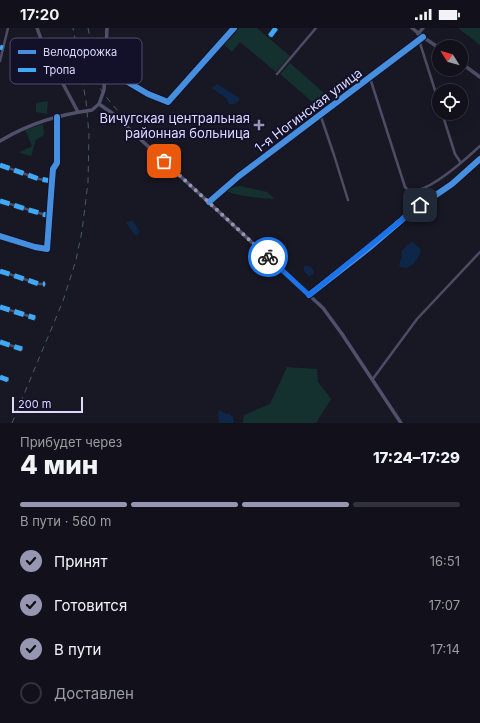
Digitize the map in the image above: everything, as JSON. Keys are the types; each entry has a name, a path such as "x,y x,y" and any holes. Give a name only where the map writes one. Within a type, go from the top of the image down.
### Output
{"main road":[{"path":"106,38 107,28"},
{"path":"0,141 32,124 78,112 92,110 99,104 104,90 104,84"},
{"path":"99,104 112,113 209,202 309,295 332,319 401,423"}],"street":[{"path":"0,61 2,47 8,28"},
{"path":"37,28 41,38"},
{"path":"131,84 148,94 168,102 234,28"},
{"path":"270,36 276,28"},
{"path":"277,74 316,28"},
{"path":"412,28 432,43"},
{"path":"418,34 423,28"},
{"name":"1-я Ногинская улица","path":"209,202 239,176 423,37"},
{"path":"418,40 433,84"},
{"path":"468,68 480,77"},
{"path":"370,78 405,187 409,191 413,191 432,183 445,175 480,146"},
{"path":"64,84 78,112"},
{"path":"320,114 348,200"},
{"path":"0,236 34,247 47,249 53,169 57,164 57,117"},
{"path":"444,120 455,154 461,163"},
{"path":"309,295 369,248 411,212 452,184 480,158"},
{"path":"0,165 39,179 52,181"},
{"path":"0,201 49,216"},
{"path":"372,380 417,319 480,252"},
{"path":"0,271 39,284 45,284"},
{"path":"0,307 36,318"},
{"path":"0,342 22,349"},
{"path":"0,377 8,380"}],"green space":[{"path":"237,28 257,28 290,56 276,72 240,42 232,52 223,44"},
{"path":"458,28 480,28 480,45"},
{"path":"290,63 331,99 319,108 280,74"},
{"path":"48,101 47,114 36,112 36,103"},
{"path":"43,124 44,135 36,140 31,156 20,153 32,146 25,130"},
{"path":"240,186 267,192 274,198 249,196 227,191 229,188"},
{"path":"287,367 317,369 318,382 331,399 316,423 243,423 244,415 270,404"}],"water":[{"path":"217,84 239,98 239,101 234,104 229,104 227,99 212,88"},
{"path":"133,221 140,232 136,236 126,222"},
{"path":"413,242 421,250 418,257 410,267 405,268 399,266 402,251 407,245"},
{"path":"304,266 311,267 314,273 309,276 304,271"},
{"path":"220,410 233,416 234,423 219,423 218,412"}],"railway":[{"path":"73,28 75,38"},
{"path":"88,28 90,38"},
{"path":"12,423 63,301 76,260 82,231 88,182 89,134 83,84"},
{"path":"98,84 114,107 131,124"}],"marked path":[{"path":"270,36 276,28"},
{"path":"0,165 39,179 52,181"},
{"path":"0,201 49,216"},
{"path":"0,271 39,284 45,284"},
{"path":"0,307 35,318"},
{"path":"0,342 22,349"},
{"path":"0,377 8,380"}],"cycle path":[{"path":"131,84 148,94 168,102 234,28"},
{"path":"209,202 239,176 423,37"},
{"path":"0,236 35,247 47,249 53,169 57,163 57,117"},
{"path":"309,295 369,248 411,212 452,184 480,159"}],"way so far":[{"path":"164,161 268,257"}],"place":[{"name":"Вичугская центральная районная больница","path":"259,125"}],"route":[{"path":"268,257 309,295 369,248 420,205"}]}
